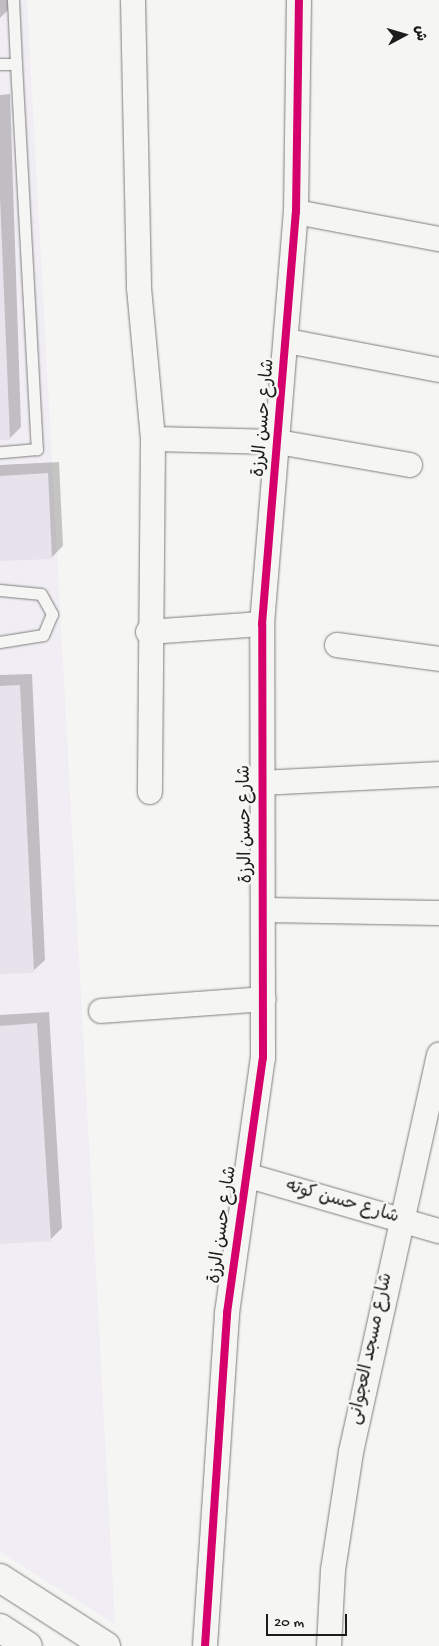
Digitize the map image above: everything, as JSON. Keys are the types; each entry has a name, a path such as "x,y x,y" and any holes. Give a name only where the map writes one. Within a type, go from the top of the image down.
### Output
{"main road":[{"path":"0,1578 106,1646"},
{"path":"0,1628 28,1646"}],"street":[{"path":"133,0 139,288 153,439 148,632 150,792"},
{"name":"شارع حسن الرزة","path":"206,1646 227,1313 263,1058 262,624 287,341 296,212 299,0"},
{"path":"296,212 439,239"},
{"path":"287,341 439,370"},
{"path":"153,439 278,442 410,465"},
{"path":"148,632 262,624"},
{"path":"337,645 439,659"},
{"path":"262,783 439,774"},
{"path":"264,910 439,913"},
{"path":"101,1010 264,999"},
{"name":"شارع مسجد العجوانى","path":"329,1646 333,1570 351,1452 400,1219 436,1085 439,1055"},
{"name":"شارع حسن كوته","path":"246,1174 439,1231"}],"lane":[{"path":"0,452 36,449 13,0"},
{"path":"0,64 16,64"},
{"path":"0,590 41,594 52,614 43,635 0,642"}],"shaded area":[{"path":"0,0 27,0 115,1624 0,1552"}],"building":[{"path":"0,196 10,440 0,440"},
{"path":"48,473 52,559 0,561 0,476"},
{"path":"20,685 34,973 0,974 0,686"},
{"path":"37,1023 51,1241 0,1244 0,1026"}],"cycle path":[{"path":"205,1646 227,1313 263,1058 262,624 296,212 299,0"}]}
